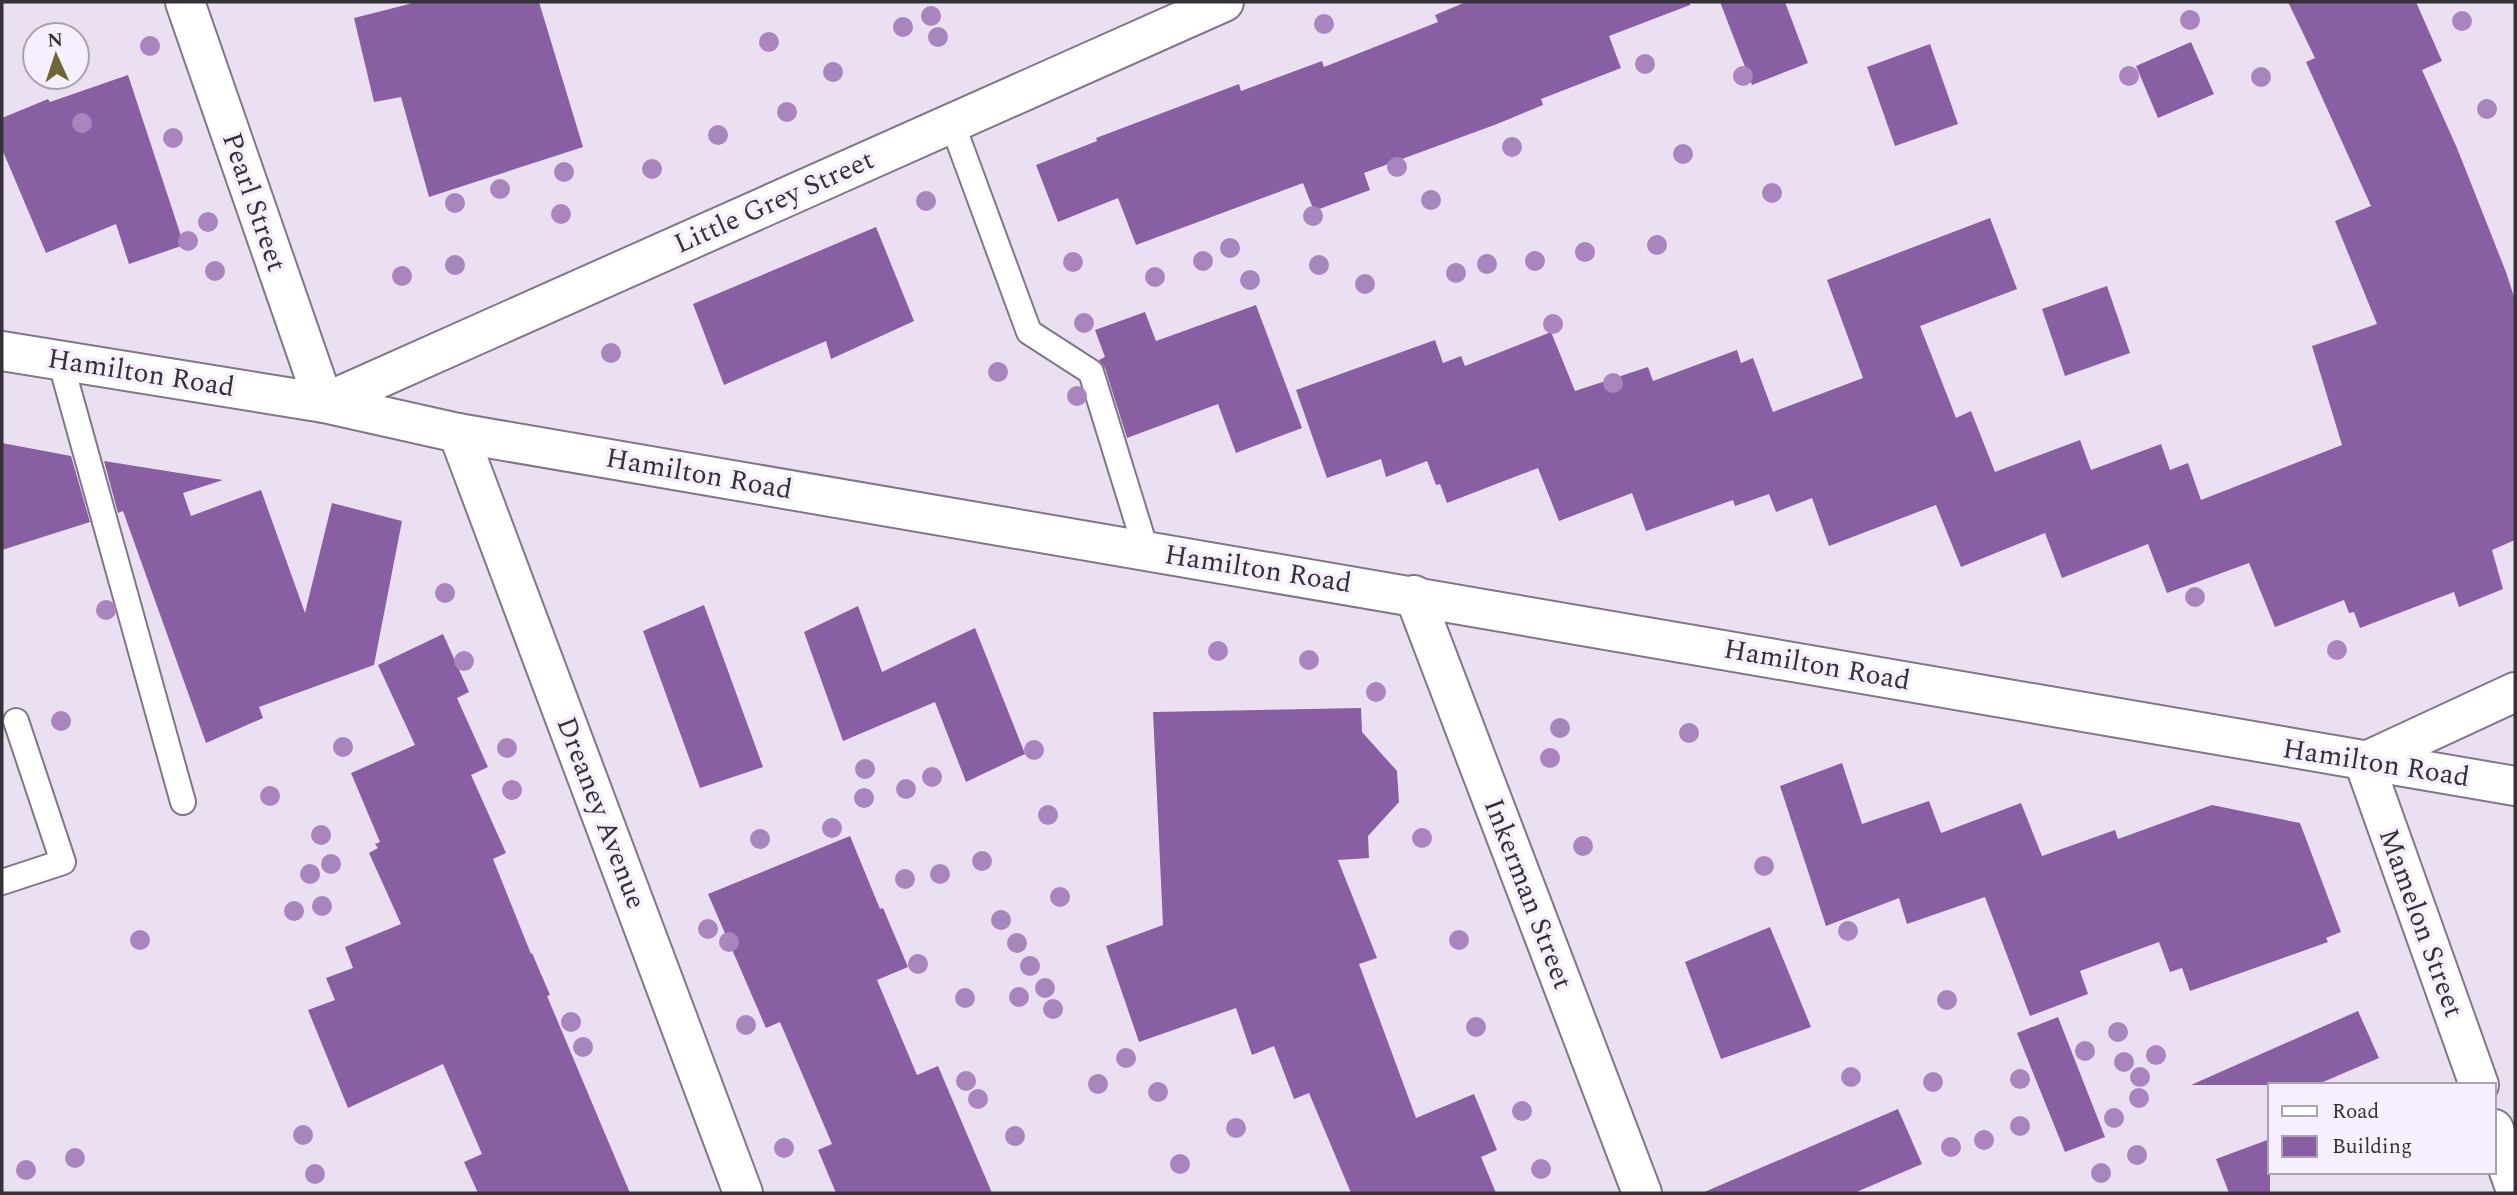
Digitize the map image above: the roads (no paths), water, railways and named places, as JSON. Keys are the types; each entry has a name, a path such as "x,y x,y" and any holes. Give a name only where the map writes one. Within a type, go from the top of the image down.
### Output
{"street":[{"name":"Pearl Street","path":"185,2 324,403"},
{"name":"Little Grey Street","path":"324,403 1224,2"},
{"name":"Hamilton Road","path":"2,351 324,403 458,433 2515,786"},
{"name":"Dreaney Avenue","path":"458,433 743,1193"},
{"name":"Inkerman Street","path":"1414,595 1642,1193"},
{"path":"2364,762 2515,692"},
{"name":"Mamelon Street","path":"2364,762 2478,1083"},
{"path":"2496,1135 2515,1188"}],"lane":[{"path":"952,123 1029,332 1091,372 1146,550"},
{"path":"60,360 183,802"},
{"path":"2,882 63,862 16,721"}]}
